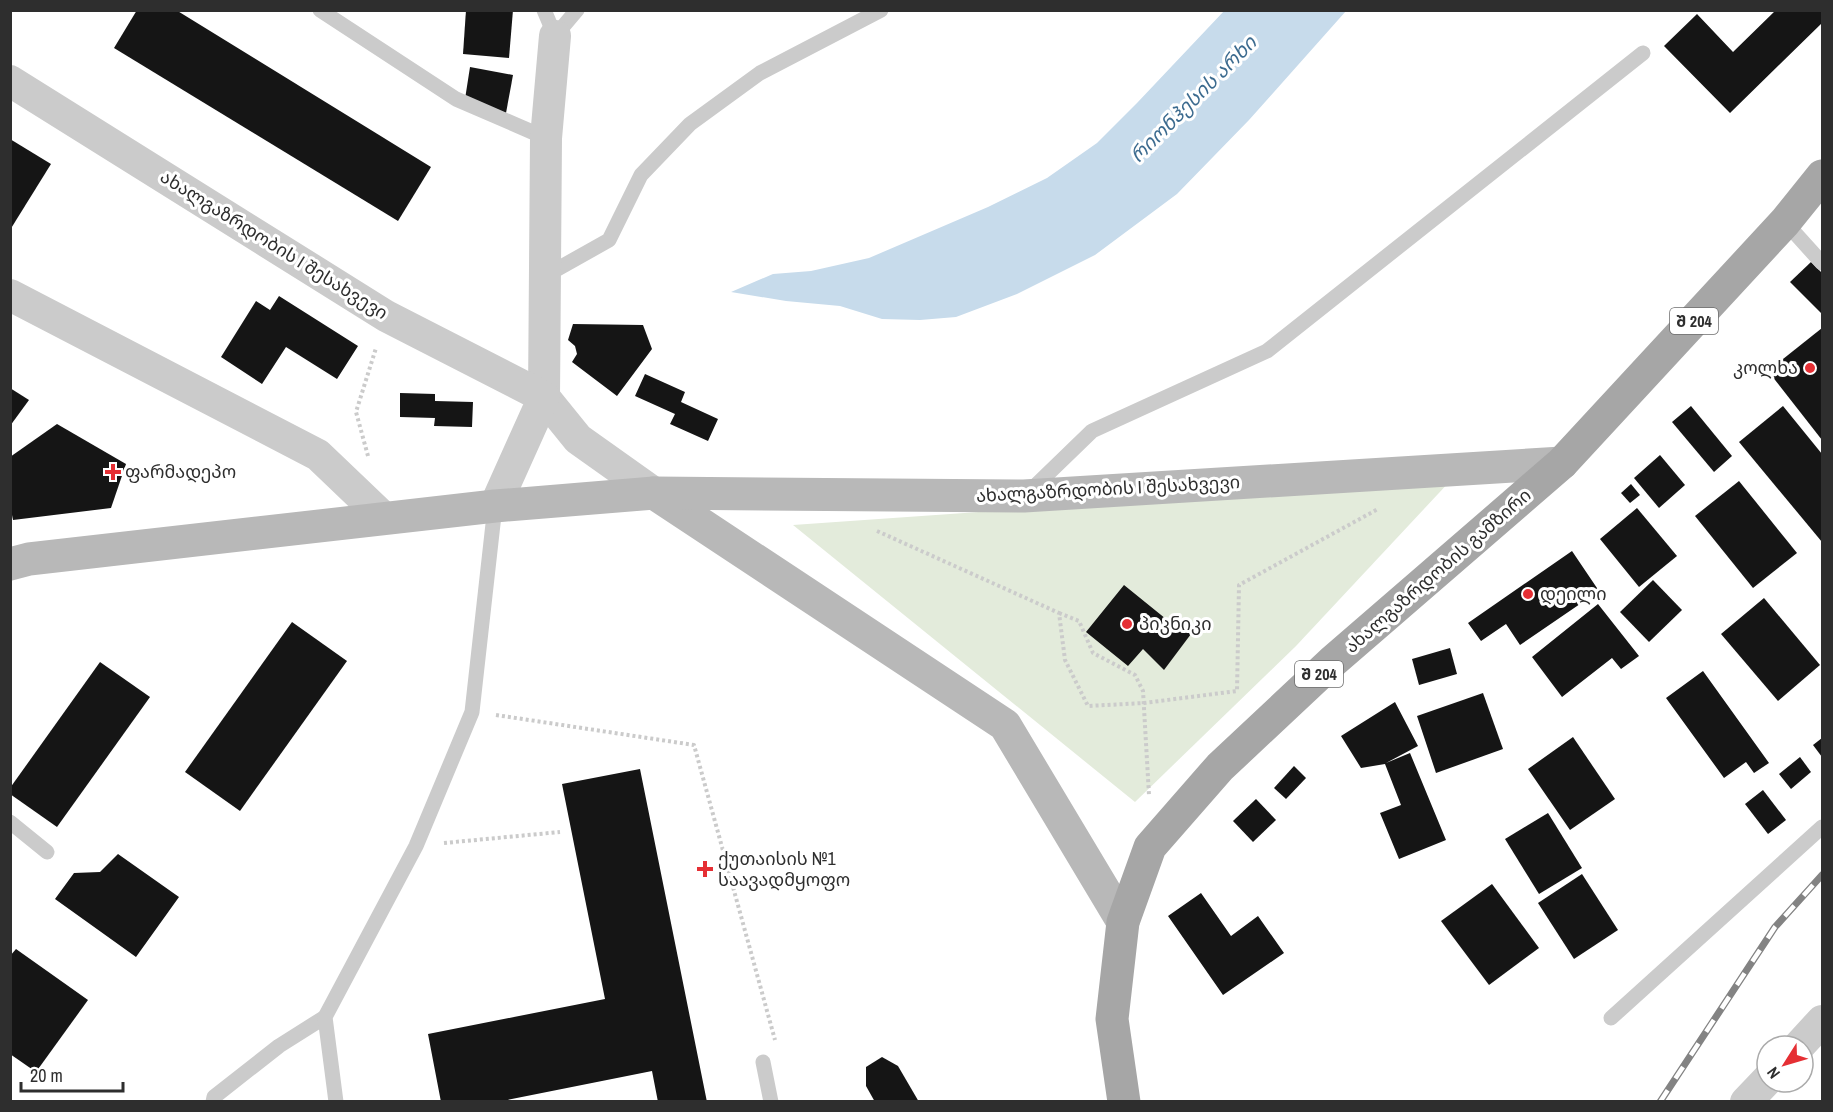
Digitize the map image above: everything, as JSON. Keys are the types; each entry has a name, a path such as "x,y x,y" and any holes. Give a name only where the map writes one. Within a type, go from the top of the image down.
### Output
{"main road":[{"name":"ახალგაზრდობის გამზირი","path":"1124,1101 1112,1019 1123,922 1150,847 1220,767 1332,662 1563,464 1785,222 1817,191"}],"street":[{"path":"495,506 544,397 546,138 550,23"},
{"name":"ახალგაზრდობის I შესახვევი","path":"10,81 386,316 544,397 579,439 654,493 1005,725 1123,922"},
{"path":"10,295 318,455 384,518"},
{"name":"ახალგაზრდობის I შესახვევი","path":"10,564 29,559 384,518 654,493 1024,496 1563,464"},
{"path":"1810,1034 1822,1021"}],"lane":[{"path":"320,10 456,99 546,138"},
{"path":"550,23 577,10"},
{"path":"545,276 609,240 641,175 690,124 760,73 881,10"},
{"path":"1024,496 1092,431 1267,351 1643,52"},
{"path":"1785,222 1822,263"},
{"path":"213,1101 214,1097 279,1046 325,1017 416,846 472,712 495,506"},
{"path":"10,822 47,852"},
{"path":"1611,1017 1822,827"},
{"path":"325,1017 336,1101"},
{"path":"763,1062 771,1101"}],"path":[{"path":"370,465 356,412 386,316"},
{"path":"1059,613 1065,660 1088,706 1144,703 1237,691 1239,585 1386,505"},
{"path":"873,529 1079,621 1093,653 1135,675 1143,691 1147,745"},
{"path":"472,712 694,745 776,1044"},
{"path":"416,846 560,832"}],"green space":[{"path":"1452,479 1296,646 1135,802 793,525"}],"water":[{"name":"რიონჰესის არხი","path":"1224,11 1346,11 1249,120 1177,194 1095,255 1017,294 956,317 920,320 882,319 840,306 786,301 731,292 773,274 811,271 869,258 988,207 1047,178 1097,143"}],"building":[{"path":"137,10 176,10 431,167 398,221 114,48"},
{"path":"466,10 513,10 509,58 463,54"},
{"path":"1776,10 1821,10 1822,23 1730,113 1664,46 1697,14 1733,52"},
{"path":"470,67 513,75 506,113 465,99"},
{"path":"10,139 51,164 10,230"},
{"path":"1811,262 1822,273 1822,314 1790,282"},
{"path":"279,296 358,346 337,379 286,347 262,384 221,357 256,301 270,310"},
{"path":"573,324 643,325 652,349 617,396 572,362 577,354 575,346 568,340"},
{"path":"1822,328 1822,440 1768,371"},
{"path":"645,374 685,392 681,402 718,419 708,441 670,424 675,414 635,396"},
{"path":"10,388 29,400 10,426"},
{"path":"400,393 435,394 435,401 473,402 472,427 434,426 435,418 400,417"},
{"path":"1691,406 1732,456 1714,472 1672,422"},
{"path":"1783,406 1822,454 1822,542 1739,442"},
{"path":"57,424 126,464 111,508 13,520 10,505 10,457"},
{"path":"1660,455 1685,485 1659,508 1634,478"},
{"path":"1739,481 1797,553 1753,588 1695,516"},
{"path":"1631,484 1640,495 1630,503 1621,493"},
{"path":"1637,508 1677,556 1639,587 1600,539"},
{"path":"1572,551 1599,591 1520,645 1506,624 1481,641 1468,623"},
{"path":"1653,580 1682,610 1649,642 1620,612"},
{"path":"1124,585 1166,619 1197,626 1164,670 1143,649 1128,666 1086,632"},
{"path":"1764,598 1820,665 1778,701 1721,634"},
{"path":"1598,604 1639,656 1621,669 1612,658 1562,697 1532,657"},
{"path":"292,622 347,661 240,811 185,772"},
{"path":"1450,648 1457,674 1419,685 1412,659"},
{"path":"100,662 150,697 57,827 10,794 10,788"},
{"path":"1703,671 1769,763 1754,773 1746,762 1724,778 1666,698"},
{"path":"1483,693 1503,749 1436,773 1417,716"},
{"path":"1395,702 1418,746 1386,763 1410,753 1446,840 1399,859 1380,813 1401,805 1385,764 1361,768 1341,736"},
{"path":"1573,737 1615,799 1570,830 1528,769"},
{"path":"1822,738 1822,757 1813,745"},
{"path":"1800,757 1811,772 1791,789 1779,774"},
{"path":"1294,766 1306,778 1286,799 1274,788"},
{"path":"640,769 707,1102 658,1102 652,1071 497,1102 441,1102 428,1034 605,999 562,784"},
{"path":"1763,790 1786,820 1768,834 1745,804"},
{"path":"1256,799 1276,820 1253,842 1233,821"},
{"path":"1548,813 1582,868 1539,894 1505,839"},
{"path":"118,854 179,897 136,957 55,899 74,873 100,872"},
{"path":"1582,874 1618,930 1574,959 1538,903"},
{"path":"1492,884 1539,948 1489,985 1441,921"},
{"path":"1201,893 1231,936 1258,916 1284,953 1223,995 1168,916"},
{"path":"16,949 88,1000 36,1072 10,1054 10,956"},
{"path":"882,1057 898,1066 919,1102 875,1102 866,1086 866,1067"}],"railway":[{"path":"1660,1102 1775,927 1822,875"}],"place":[{"name":"კოლხა","path":"1810,368"},
{"name":"ფარმადეპო","path":"113,472"},
{"name":"დეილი","path":"1528,594"},
{"name":"პიკნიკი","path":"1127,624"},
{"name":"ქუთაისის №1 საავადმყოფო","path":"705,869"}]}
